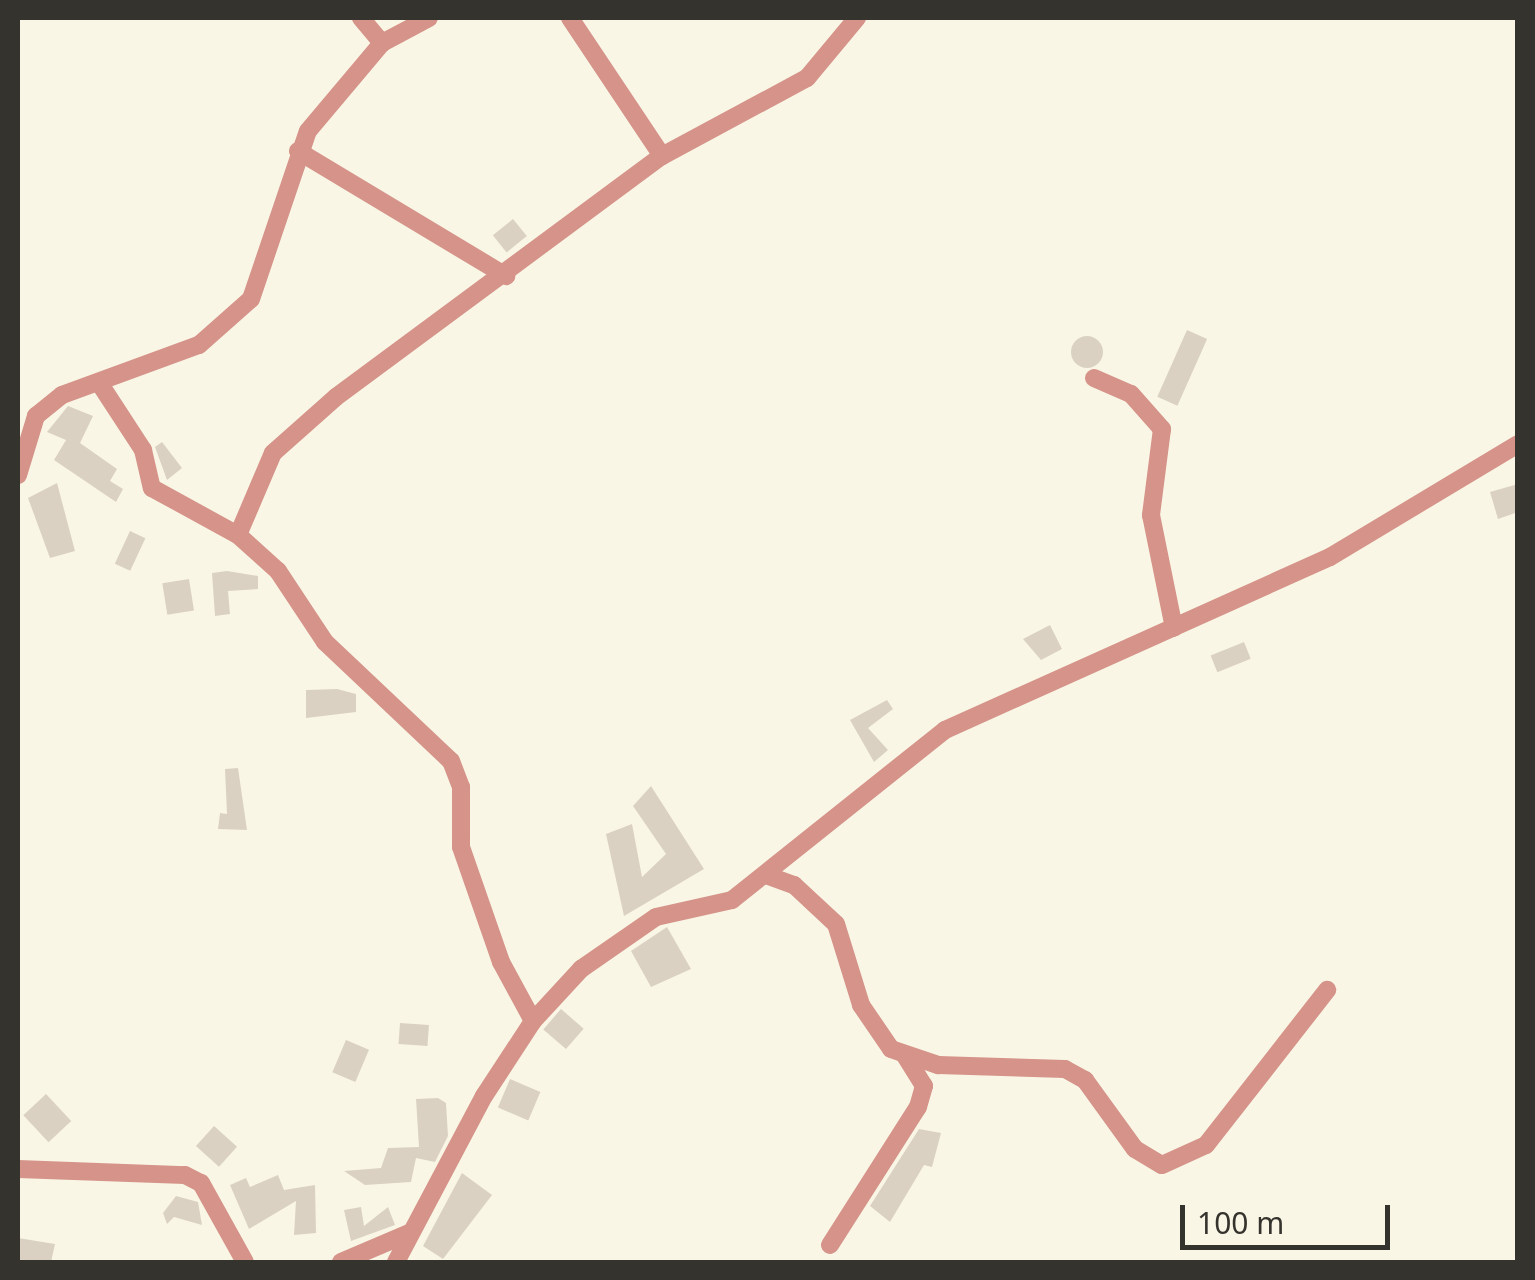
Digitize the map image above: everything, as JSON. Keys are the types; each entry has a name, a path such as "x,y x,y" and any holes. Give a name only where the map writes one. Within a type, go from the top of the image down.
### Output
{"street":[{"path":"361,18 382,43"},
{"path":"18,475 36,416 62,395 199,346 250,299 298,151 382,43 429,18"},
{"path":"570,18 662,156"},
{"path":"238,534 273,453 336,397 506,276 662,156 807,78 857,18"},
{"path":"298,151 506,276"},
{"path":"1094,378 1131,394 1162,429 1150,515 1174,628"},
{"path":"100,384 143,450 152,488 238,534 278,571 325,642 451,761 461,787 461,847 502,962 533,1021"},
{"path":"396,1262 533,1021 581,970 656,917 732,900 945,730 1330,557 1518,444"},
{"path":"766,875 794,885 836,924 861,1005 892,1049 969,1068 1022,1062 1065,1069 1086,1080 1135,1149 1175,1165 1206,1146 1268,1075 1326,990"},
{"path":"830,1245 918,1107 924,1086 904,1054"},
{"path":"18,1169 186,1174 212,1198 245,1262"},
{"path":"341,1262 410,1234"}],"building":[{"path":"513,219 527,236 507,252 493,235"},
{"path":"1187,330 1207,339 1177,406 1157,397"},
{"path":"1087,336 1098,341 1103,352 1098,363 1087,368 1076,363 1071,352 1076,341"},
{"path":"68,406 93,416 80,443 117,469 110,481 123,489 116,502 54,460 66,440 47,432"},
{"path":"162,442 182,468 167,480 155,447"},
{"path":"57,483 75,551 50,558 28,498"},
{"path":"1518,484 1518,512 1498,519 1490,492"},
{"path":"130,531 145,538 130,571 115,564"},
{"path":"212,573 258,576 258,589 228,591 230,614 215,616"},
{"path":"189,579 194,611 167,615 162,583"},
{"path":"1050,625 1062,649 1041,660 1023,639"},
{"path":"1244,642 1251,659 1217,672 1211,655"},
{"path":"337,689 356,694 356,712 306,718 306,690"},
{"path":"887,700 893,709 868,728 888,750 874,762 850,720"},
{"path":"238,768 247,830 218,829 220,813 227,814 225,769"},
{"path":"651,786 704,869 624,916 606,834 632,824 642,877 666,854 633,806"},
{"path":"667,927 691,969 651,987 631,951"},
{"path":"561,1009 584,1029 566,1049 543,1029"},
{"path":"400,1023 429,1025 427,1046 399,1044"},
{"path":"346,1040 369,1050 355,1082 332,1072"},
{"path":"510,1079 540,1092 528,1120 498,1108"},
{"path":"46,1094 71,1121 49,1142 23,1115"},
{"path":"438,1098 446,1103 448,1136 435,1162 416,1158 411,1182 365,1185 344,1171 381,1168 388,1148 419,1147 416,1099"},
{"path":"214,1126 237,1147 219,1167 196,1146"},
{"path":"919,1129 941,1133 932,1167 924,1165 890,1222 870,1206"},
{"path":"462,1173 492,1195 443,1259 423,1246"},
{"path":"278,1175 284,1190 315,1185 316,1233 294,1235 296,1201 249,1229 230,1185 246,1178 250,1187"},
{"path":"176,1196 198,1202 202,1225 174,1217 167,1224 163,1213"},
{"path":"361,1207 364,1226 388,1207 395,1225 351,1241 344,1210"},
{"path":"18,1238 55,1244 51,1262 18,1262"}]}
